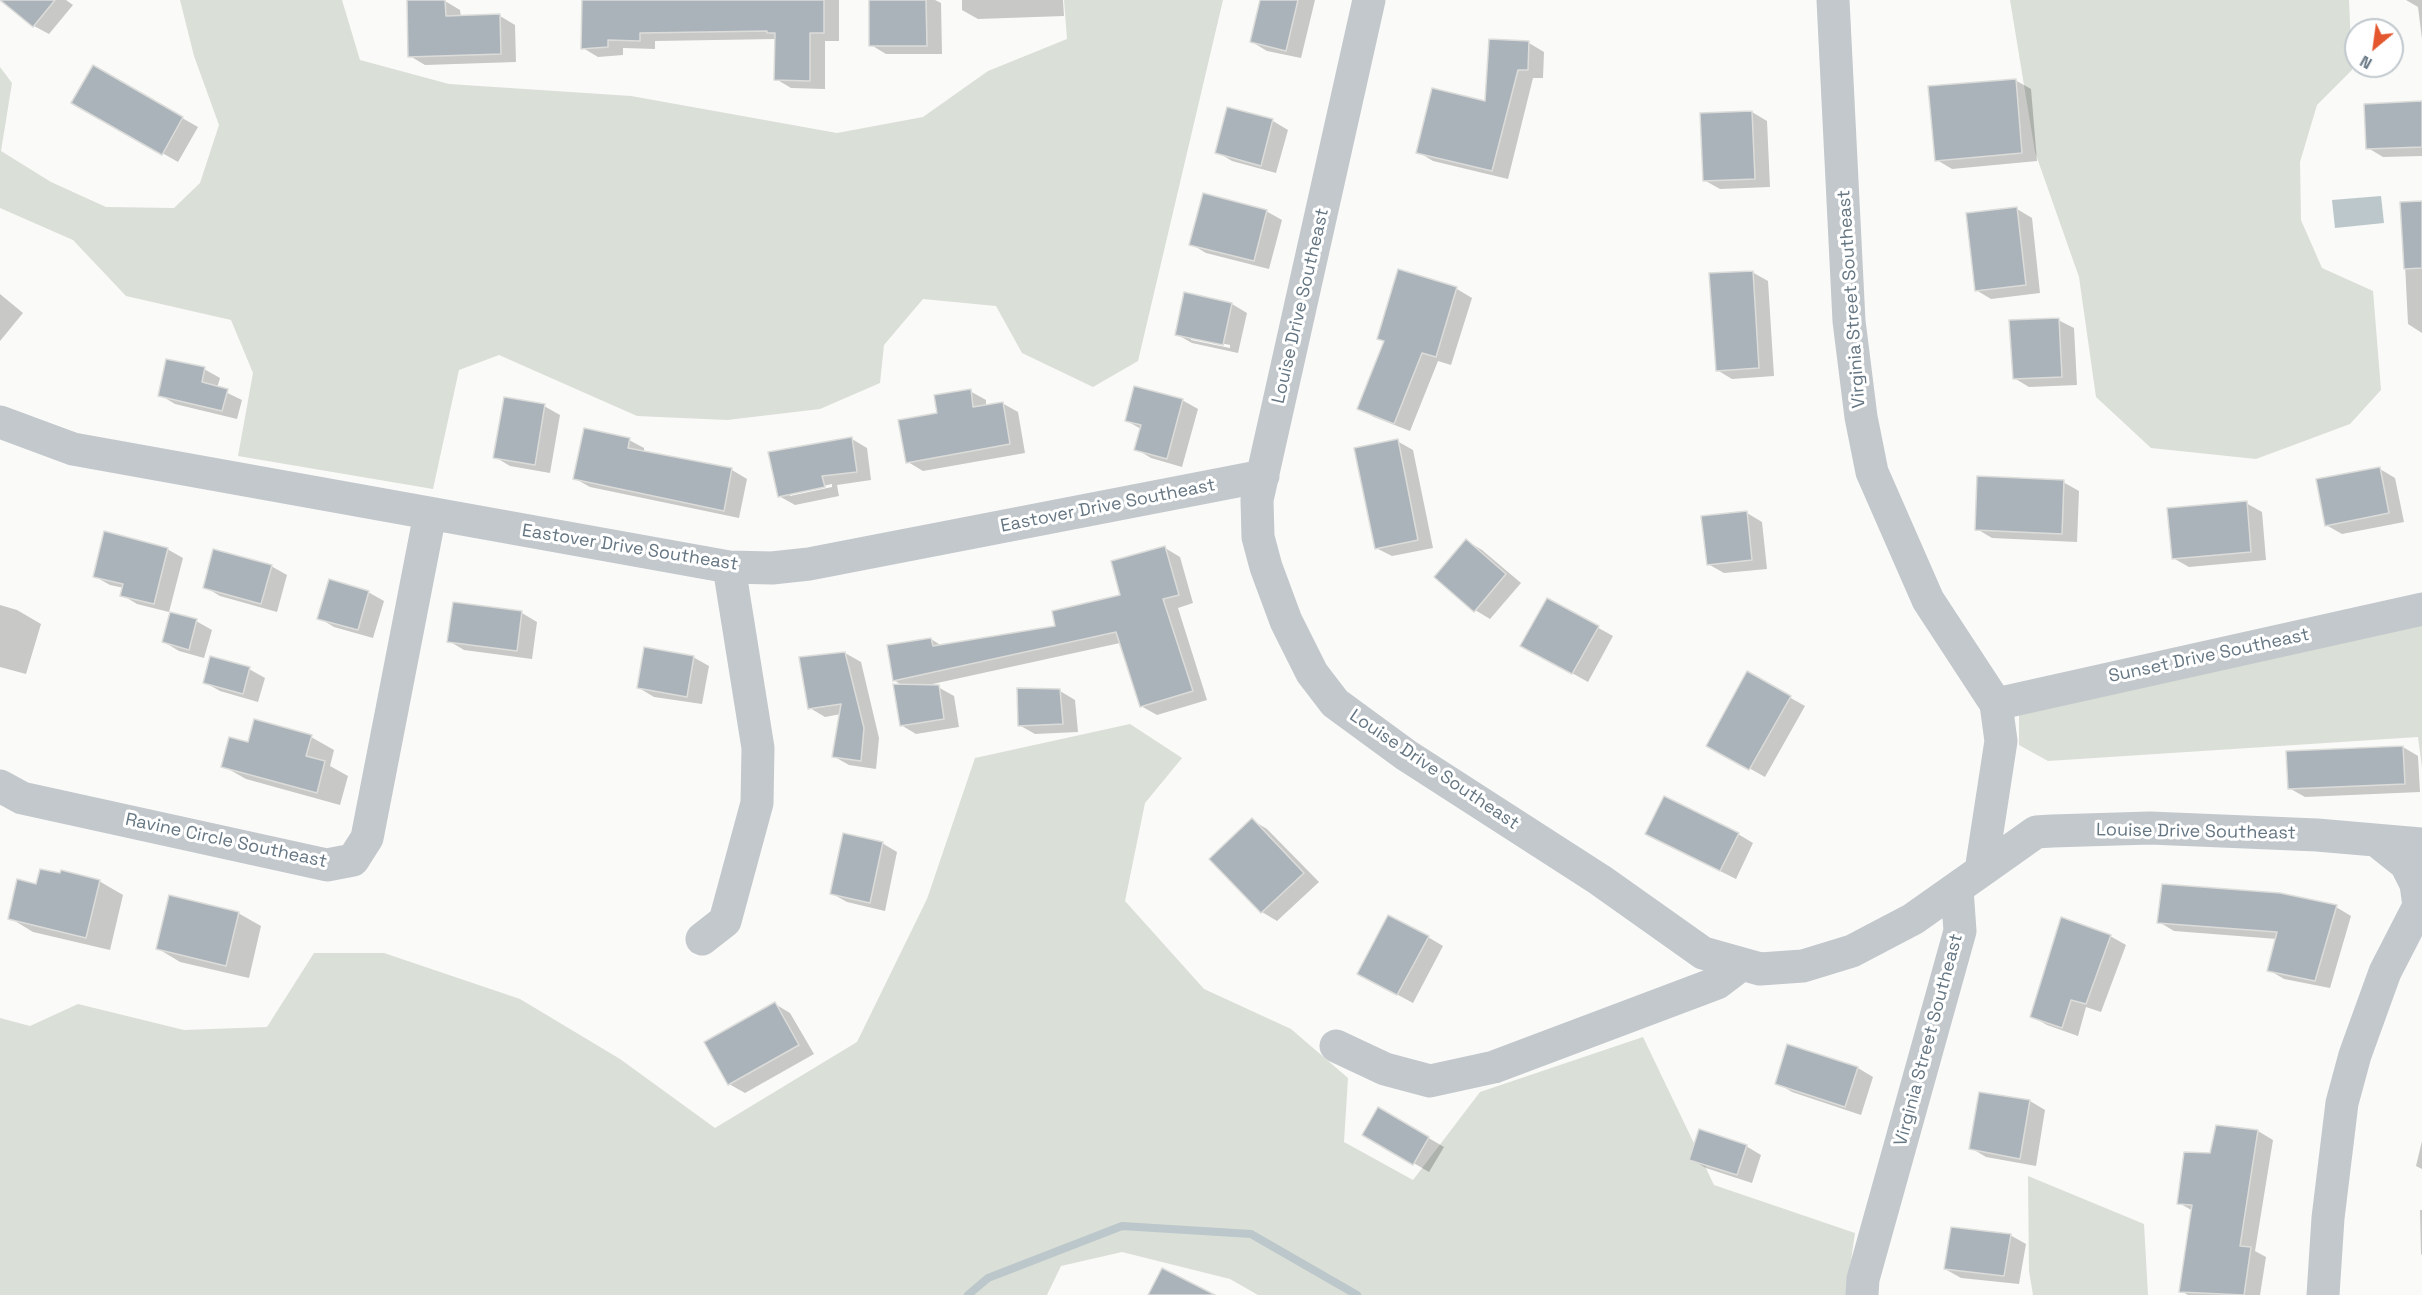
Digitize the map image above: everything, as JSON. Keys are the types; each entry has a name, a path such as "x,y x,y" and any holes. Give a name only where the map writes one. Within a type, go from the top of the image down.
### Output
{"street":[{"name":"Louise Drive Southeast","path":"1369,0 1257,500 1258,537 1266,567 1286,621 1312,673 1335,703 1406,755 1600,880 1703,953 1761,969 1803,966 1852,951 1913,919 2036,832 2150,828 2422,844"},
{"name":"Virginia Street Southeast","path":"1833,0 1850,321 1861,417 1872,472 1928,600 1996,704 2001,741 1969,880 1960,931 1863,1279 1862,1295"},
{"name":"Eastover Drive Southeast","path":"0,422 73,449 729,567 772,568 809,564 1263,476"},
{"name":"Ravine Circle Southeast","path":"0,786 22,798 327,865 353,860 367,838 430,514"},
{"path":"702,939 724,921 757,803 758,748 729,567"},
{"name":"Sunset Drive Southeast","path":"1996,704 2422,609"},
{"path":"2323,1295 2328,1218 2342,1103 2355,1055 2385,972 2420,903 2416,884 2406,864 2376,840"},
{"path":"1336,1046 1385,1069 1430,1081 1504,1063 1717,983 1742,964"}],"shaded area":[{"path":"180,0 342,0 360,60 449,84 631,96 837,133 923,117 988,71 1067,39 1064,0 1223,0 1138,361 1093,387 1022,353 996,306 923,299 884,345 880,383 820,409 727,420 637,416 499,355 459,370 433,489 238,456 253,373 231,320 126,296 73,240 0,208 0,67 12,83 1,151 51,182 106,207 174,208 200,183 219,125 194,56"},
{"path":"2010,0 2349,0 2350,18 2344,18 2344,78 2317,105 2300,162 2301,220 2322,268 2373,291 2381,390 2350,424 2256,459 2151,448 2096,397 2079,277 2035,152"},
{"path":"2381,196 2384,223 2335,228 2332,200"},
{"path":"2422,622 2422,768 2418,737 2048,761 2019,745 2019,708"},
{"path":"1130,724 1182,758 1145,803 1125,901 1204,989 1291,1029 1348,1078 1344,1142 1413,1180 1480,1092 1643,1037 1714,1185 1855,1233 1846,1295 1258,1295 1230,1279 1122,1252 1061,1266 1047,1295 0,1295 0,1018 30,1026 78,1004 184,1030 267,1027 314,953 384,953 520,999 620,1059 715,1128 857,1042 927,899 975,758"},
{"path":"2028,1176 2144,1224 2148,1295 2033,1295 2029,1271"}],"building":[{"path":"0,0 55,0 33,27"},
{"path":"407,0 445,0 446,16 500,14 501,54 408,57"},
{"path":"582,0 824,0 824,33 810,33 810,81 774,80 775,33 767,33 767,31 640,33 640,41 608,40 608,47 581,49"},
{"path":"869,0 926,0 927,46 869,46"},
{"path":"1260,0 1298,0 1286,51 1250,42"},
{"path":"1489,39 1529,41 1528,70 1518,70 1492,171 1416,153 1432,88 1485,101"},
{"path":"93,65 183,117 162,155 71,103"},
{"path":"2016,79 2022,153 1935,161 1928,86"},
{"path":"2422,101 2422,147 2366,149 2364,104"},
{"path":"1227,107 1273,119 1261,166 1215,153"},
{"path":"1752,111 1755,179 1703,181 1700,113"},
{"path":"1203,193 1267,210 1254,261 1189,245"},
{"path":"2422,201 2422,268 2404,269 2400,202"},
{"path":"2017,207 2026,285 1975,291 1966,213"},
{"path":"1398,269 1457,287 1436,357 1422,353 1394,424 1357,409 1384,341 1377,339"},
{"path":"1753,271 1759,368 1716,371 1709,273"},
{"path":"1184,292 1232,303 1223,345 1175,335"},
{"path":"2059,318 2062,377 2013,379 2009,320"},
{"path":"166,359 205,367 202,382 228,389 222,411 158,396"},
{"path":"1134,386 1183,399 1167,459 1134,450 1141,425 1125,421"},
{"path":"971,389 973,407 1003,402 1010,444 906,463 898,420 937,413 934,395"},
{"path":"504,397 545,404 535,465 493,458"},
{"path":"584,428 630,438 628,448 732,468 724,511 573,479"},
{"path":"852,437 857,472 822,476 825,487 778,497 768,452"},
{"path":"1398,439 1418,540 1375,549 1354,448"},
{"path":"2380,467 2389,513 2325,526 2316,479"},
{"path":"1977,476 2064,480 2062,534 1975,530"},
{"path":"2247,501 2251,552 2172,559 2167,508"},
{"path":"1747,511 1752,560 1707,565 1701,516"},
{"path":"104,531 168,548 154,604 120,596 123,584 93,577"},
{"path":"1466,539 1506,574 1474,612 1434,577"},
{"path":"1165,546 1179,595 1163,599 1193,691 1140,707 1116,632 893,681 887,645 931,638 933,646 1055,626 1052,611 1120,595 1111,561"},
{"path":"213,549 272,565 261,604 203,588"},
{"path":"329,579 369,591 358,630 317,619"},
{"path":"1547,598 1599,626 1572,674 1520,646"},
{"path":"453,602 522,611 517,651 447,642"},
{"path":"170,612 197,619 189,650 162,642"},
{"path":"644,647 694,656 687,697 637,688"},
{"path":"845,652 864,728 861,761 832,757 841,704 808,709 799,657"},
{"path":"210,656 250,667 243,694 203,683"},
{"path":"1747,671 1791,696 1749,770 1706,746"},
{"path":"893,684 939,685 944,719 900,726"},
{"path":"1017,688 1060,689 1063,724 1018,726"},
{"path":"254,719 312,735 306,756 325,761 317,793 221,767 229,737 248,742"},
{"path":"2403,746 2405,784 2288,789 2286,751"},
{"path":"1664,796 1739,833 1720,871 1645,834"},
{"path":"1252,818 1304,873 1261,913 1209,859"},
{"path":"843,833 883,842 870,903 830,894"},
{"path":"40,869 60,873 61,870 100,880 86,938 8,919 17,879 36,884"},
{"path":"2162,884 2280,893 2337,905 2315,981 2267,971 2277,932 2157,923"},
{"path":"169,895 239,912 226,966 156,949"},
{"path":"1388,915 1429,936 1397,995 1357,974"},
{"path":"2061,917 2111,935 2086,1004 2071,1000 2062,1028 2030,1017"},
{"path":"775,1002 799,1045 728,1085 704,1042"},
{"path":"1787,1044 1858,1067 1845,1107 1775,1084"},
{"path":"1979,1092 2030,1100 2020,1159 1969,1149"},
{"path":"1378,1107 1429,1137 1413,1165 1362,1135"},
{"path":"2216,1125 2258,1130 2240,1246 2251,1247 2244,1295 2179,1292 2192,1205 2177,1204 2184,1152 2210,1153"},
{"path":"1699,1129 1747,1145 1737,1175 1689,1160"},
{"path":"1951,1227 2011,1234 2004,1276 1944,1269"},
{"path":"1162,1268 1215,1295 1148,1295"}],"waterway":[{"path":"968,1295 988,1278 1122,1226 1251,1234 1357,1295"}]}
